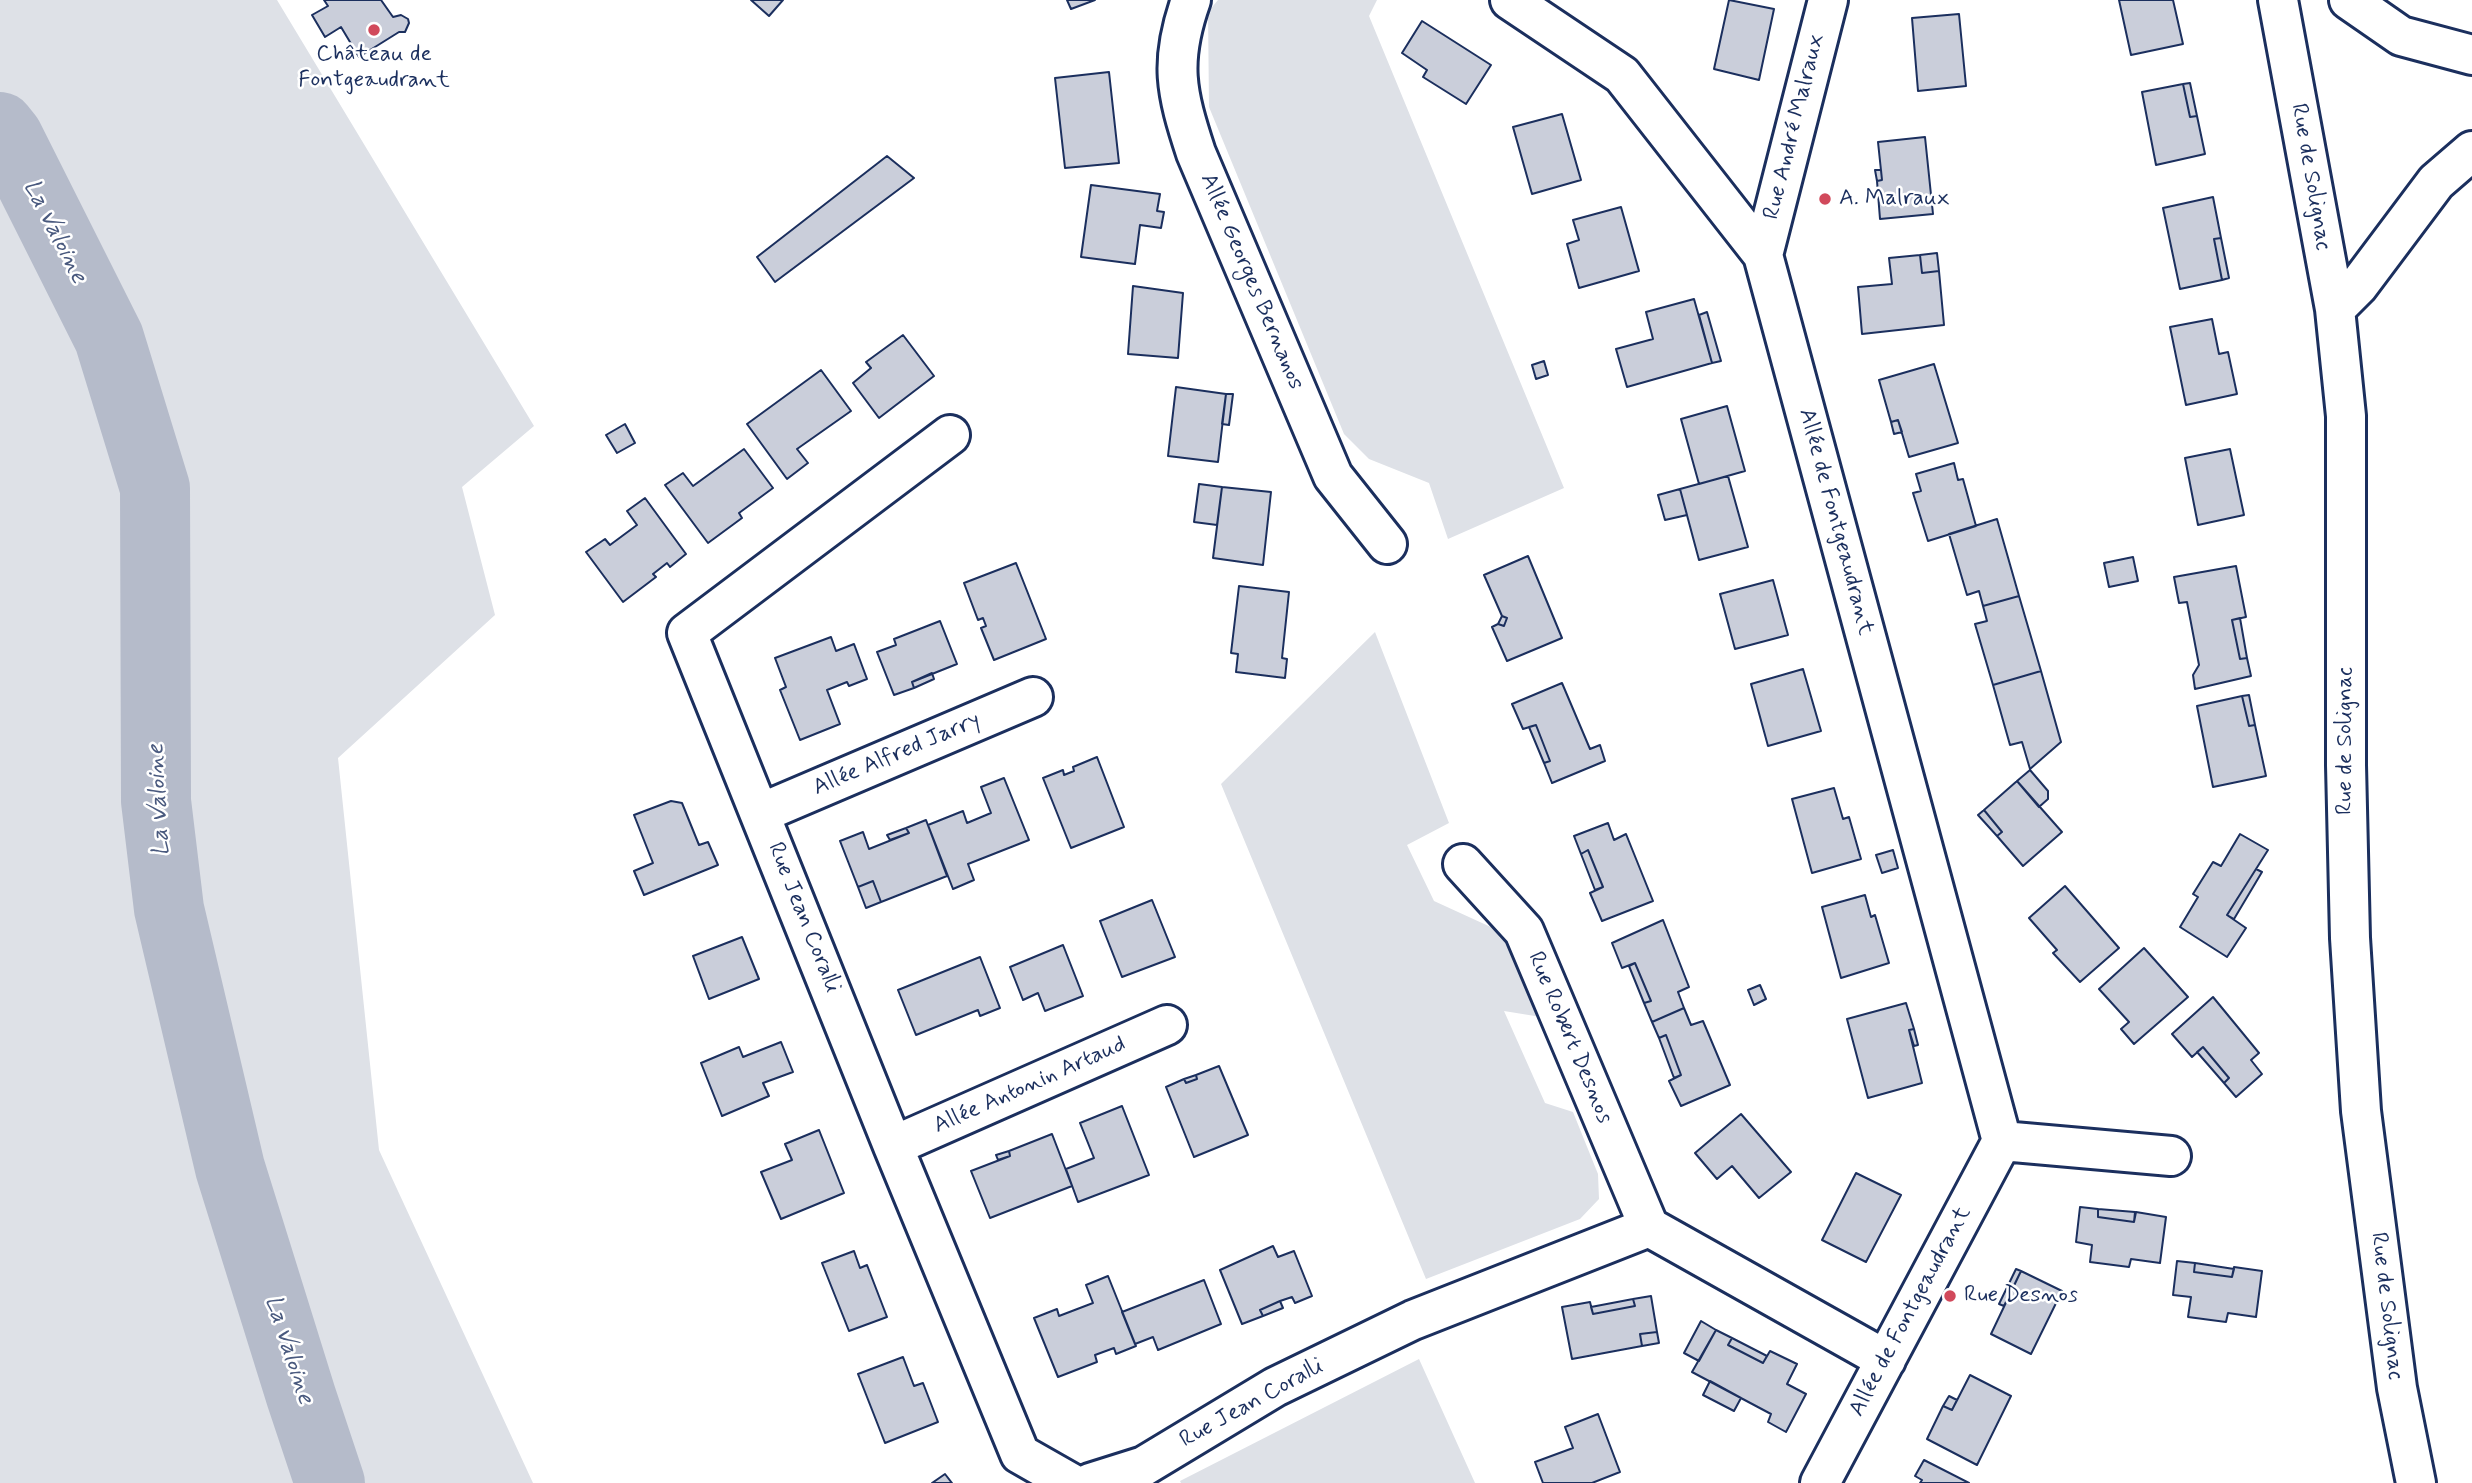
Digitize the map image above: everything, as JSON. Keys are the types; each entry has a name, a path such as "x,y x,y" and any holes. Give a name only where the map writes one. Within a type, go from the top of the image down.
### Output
{"street":[{"name":"Allée Georges Bernanos","path":"1191,0 1180,31 1177,60 1180,104 1196,153 1333,476 1387,544"},
{"name":"Allée de Fontgeaudrant","path":"1510,0 1622,75 1763,255 2002,1141 1820,1483"},
{"name":"Rue André Malraux","path":"1763,255 1828,0"},
{"name":"Rue de Solignac","path":"2278,0 2335,309 2346,416 2346,792 2350,938 2361,1111 2397,1388 2416,1483"},
{"path":"2349,0 2402,36 2472,55"},
{"path":"2335,309 2358,286 2436,182 2472,151"},
{"name":"Rue Jean Coralli","path":"950,435 687,633 1020,1454 1071,1483"},
{"name":"Allée Alfred Jarry","path":"761,813 1033,697"},
{"name":"Rue Robert Desnos","path":"1463,864 1524,931 1649,1227"},
{"name":"Allée Antonin Artaud","path":"893,1146 1167,1025"},
{"path":"2002,1141 2171,1156"},
{"path":"1649,1227 1885,1360"},
{"name":"Rue Jean Coralli","path":"1090,1483 1144,1466 1275,1387 1413,1320 1649,1227"}],"shaded area":[{"path":"0,0 277,0 534,426 462,487 495,615 338,758 379,1150 533,1483 0,1483"},
{"path":"1218,0 1377,0 1369,16 1564,488 1448,539 1429,483 1369,459 1344,434 1209,107 1208,12"},
{"path":"1375,632 1449,823 1407,845 1434,901 1506,934 1541,1017 1504,1011 1545,1103 1573,1112 1598,1174 1599,1199 1580,1219 1426,1279 1221,784"},
{"path":"1419,1359 1475,1483 1181,1483 1180,1481"}],"building":[{"name":"Château de Fontgeaudrant","path":"324,0 381,0 393,17 401,15 408,19 409,23 405,32 399,32 359,57 341,27 325,37 312,15 328,6"},
{"path":"751,0 783,0 769,16"},
{"path":"1067,0 1095,0 1071,9"},
{"path":"1729,0 1774,9 1759,80 1714,69"},
{"path":"2119,0 2173,0 2183,44 2131,55"},
{"path":"1959,14 1966,86 1918,91 1912,18"},
{"path":"1422,21 1491,65 1466,104 1423,77 1427,70 1402,53"},
{"path":"1109,72 1119,163 1065,168 1055,78"},
{"path":"2190,83 2197,116 2190,117 2183,84"},
{"path":"2183,84 2190,117 2197,116 2205,154 2156,165 2142,92"},
{"path":"1562,114 1581,180 1532,194 1513,127"},
{"path":"1925,137 1933,214 1880,219 1877,181 1882,180 1878,142"},
{"path":"887,156 914,178 775,282 757,257"},
{"path":"1875,170 1881,170 1882,180 1877,181"},
{"path":"1091,185 1160,194 1157,211 1164,212 1161,228 1140,225 1135,264 1081,257"},
{"path":"2213,197 2221,238 2214,239 2222,280 2180,289 2163,208"},
{"path":"1621,207 1639,271 1579,288 1567,244 1579,240 1573,220"},
{"path":"2221,238 2229,278 2222,280 2214,239"},
{"path":"1937,253 1939,271 1922,273 1920,255"},
{"path":"1920,255 1922,273 1939,271 1944,325 1862,334 1858,287 1892,284 1889,258"},
{"path":"1133,286 1183,293 1178,358 1128,354"},
{"path":"1694,299 1712,363 1627,387 1616,349 1653,339 1646,312"},
{"path":"1707,312 1721,361 1712,363 1699,315"},
{"path":"2212,319 2219,354 2228,352 2237,394 2186,405 2170,327"},
{"path":"903,335 934,376 879,418 853,383 871,368 866,362"},
{"path":"1544,361 1548,375 1536,379 1532,365"},
{"path":"1934,364 1958,443 1909,457 1898,420 1891,422 1879,380"},
{"path":"821,370 851,411 797,449 808,463 787,479 747,424"},
{"path":"1176,387 1226,394 1218,462 1168,456"},
{"path":"1226,394 1233,394 1229,425 1222,424"},
{"path":"1727,406 1745,471 1699,484 1681,419"},
{"path":"1898,420 1902,432 1894,434 1891,422"},
{"path":"625,424 635,443 617,453 606,435"},
{"path":"744,449 773,488 739,513 742,518 708,543 665,485 683,473 693,486"},
{"path":"2230,449 2244,515 2198,525 2185,458"},
{"path":"1954,463 1958,480 1963,479 1976,526 1928,541 1913,493 1921,491 1916,474"},
{"path":"1728,476 1748,547 1699,560 1680,489"},
{"path":"1199,484 1222,487 1217,525 1194,522"},
{"path":"1222,487 1271,492 1263,565 1213,558"},
{"path":"1680,489 1687,515 1665,520 1658,495"},
{"path":"645,498 686,554 670,567 667,563 653,574 656,577 623,602 586,552 605,539 610,545 637,525 627,511"},
{"path":"1997,519 2019,596 1983,606 1979,591 1967,595 1949,534"},
{"path":"1528,556 1562,638 1507,661 1492,627 1498,624 1504,626 1507,618 1502,616 1484,575"},
{"path":"2133,557 2138,581 2109,587 2104,563"},
{"path":"1016,563 1046,639 994,660 981,628 986,626 983,618 978,620 964,583"},
{"path":"2236,566 2246,617 2232,620 2240,659 2247,658 2251,676 2195,689 2193,675 2199,665 2187,602 2179,603 2174,577"},
{"path":"1773,580 1788,635 1735,649 1720,594"},
{"path":"1239,586 1289,592 1282,658 1287,659 1285,678 1236,672 1238,654 1231,653"},
{"path":"2019,596 2041,671 1993,685 1975,624 1987,621 1983,606"},
{"path":"1502,616 1507,618 1504,626 1498,624"},
{"path":"2240,618 2247,658 2240,659 2232,620"},
{"path":"940,621 957,664 912,682 914,688 894,695 877,652 896,645 894,639"},
{"path":"831,637 836,651 854,644 867,679 849,686 847,682 827,690 840,724 800,740 780,690 786,687 775,658"},
{"path":"1803,669 1821,731 1768,746 1751,684"},
{"path":"2041,671 2061,742 2030,769 2022,742 2010,745 1993,685"},
{"path":"932,673 934,679 914,688 912,682"},
{"path":"1562,683 1590,749 1600,745 1605,761 1552,783 1544,763 1550,761 1536,725 1523,729 1512,704"},
{"path":"2249,695 2255,725 2249,726 2242,696"},
{"path":"2242,696 2249,726 2255,725 2266,776 2213,787 2197,706"},
{"path":"1536,725 1550,761 1544,763 1529,727"},
{"path":"1097,757 1124,827 1071,848 1043,778 1063,770 1064,775 1074,771 1073,767"},
{"path":"2030,770 2048,791 2048,799 2039,807 2017,781"},
{"path":"1004,778 1029,840 968,864 974,880 953,889 928,825 963,811 967,823 991,813 981,787"},
{"path":"2017,781 2062,832 2023,866 1997,836 2002,832 1984,810"},
{"path":"1834,788 1843,819 1849,817 1861,859 1812,873 1792,799"},
{"path":"671,801 682,803 699,845 708,842 718,865 644,895 634,871 653,863 634,815"},
{"path":"1984,810 2002,832 1997,836 1978,815"},
{"path":"926,820 947,876 881,902 873,881 858,887 840,841 863,832 869,849 909,833 906,828"},
{"path":"1608,823 1614,840 1626,834 1653,901 1602,921 1590,893 1603,887 1588,850 1581,854 1574,836"},
{"path":"906,828 909,833 890,840 887,835"},
{"path":"2240,834 2268,850 2227,915 2246,928 2227,957 2180,927 2198,897 2193,894 2213,862 2221,866"},
{"path":"1588,850 1603,887 1595,890 1581,854"},
{"path":"1893,850 1898,868 1882,873 1876,855"},
{"path":"2256,869 2262,872 2234,919 2227,915"},
{"path":"873,881 881,902 866,908 858,887"},
{"path":"2065,886 2119,948 2080,982 2053,953 2057,950 2029,918"},
{"path":"1865,895 1871,917 1875,915 1889,963 1841,978 1822,907"},
{"path":"1152,900 1175,957 1122,977 1100,921"},
{"path":"1663,920 1689,987 1678,992 1684,1008 1652,1022 1644,1003 1651,1001 1635,963 1622,968 1612,943"},
{"path":"742,937 759,979 709,999 693,956"},
{"path":"1063,945 1083,996 1045,1011 1038,993 1023,1000 1010,967"},
{"path":"2144,948 2188,997 2134,1044 2121,1029 2129,1022 2099,989"},
{"path":"980,957 1000,1008 980,1016 978,1010 916,1035 898,990"},
{"path":"1635,963 1651,1001 1644,1003 1629,966"},
{"path":"1760,985 1766,999 1754,1005 1748,990"},
{"path":"2213,997 2259,1053 2251,1060 2262,1074 2236,1097 2224,1083 2229,1078 2203,1047 2192,1057 2172,1034"},
{"path":"1906,1003 1914,1029 1909,1030 1922,1083 1868,1098 1847,1019"},
{"path":"1684,1008 1691,1025 1703,1021 1730,1085 1681,1106 1669,1081 1681,1075 1666,1035 1659,1038 1652,1022"},
{"path":"1914,1029 1918,1045 1914,1046 1909,1030"},
{"path":"1666,1035 1681,1075 1674,1078 1659,1038"},
{"path":"781,1042 793,1072 763,1083 769,1096 722,1116 701,1063 739,1047 743,1057"},
{"path":"2203,1047 2229,1078 2224,1083 2197,1052"},
{"path":"1219,1066 1248,1135 1194,1157 1166,1087 1184,1079 1186,1083 1197,1079 1196,1075"},
{"path":"1196,1075 1197,1079 1186,1083 1184,1079"},
{"path":"1122,1106 1149,1175 1078,1202 1066,1169 1094,1158 1080,1123"},
{"path":"1741,1114 1791,1172 1759,1198 1732,1166 1717,1179 1695,1153"},
{"path":"819,1130 844,1193 781,1219 761,1172 792,1160 785,1144"},
{"path":"1052,1134 1072,1186 990,1218 971,1171 1010,1156 1009,1151"},
{"path":"1009,1151 1010,1156 998,1160 996,1155"},
{"path":"1856,1173 1901,1195 1866,1262 1822,1240"},
{"path":"2080,1207 2098,1209 2098,1217 2134,1222 2136,1212 2166,1217 2160,1263 2131,1259 2129,1267 2090,1262 2092,1245 2076,1242"},
{"path":"2098,1209 2135,1212 2134,1222 2098,1217"},
{"path":"1273,1246 1278,1257 1294,1251 1312,1296 1295,1303 1292,1297 1280,1301 1260,1310 1263,1316 1242,1324 1220,1270"},
{"path":"854,1251 860,1268 867,1265 887,1317 849,1331 822,1263"},
{"path":"2177,1261 2195,1263 2194,1272 2232,1277 2234,1267 2262,1271 2256,1317 2228,1313 2226,1322 2188,1317 2191,1297 2173,1295"},
{"path":"2195,1263 2234,1269 2232,1277 2194,1272"},
{"path":"2016,1269 2021,1271 2004,1306 1999,1304"},
{"path":"2021,1271 2062,1291 2031,1354 1991,1334"},
{"path":"1108,1276 1136,1346 1116,1354 1114,1348 1095,1355 1097,1362 1058,1377 1034,1318 1057,1309 1059,1316 1093,1303 1086,1285"},
{"path":"1204,1280 1221,1324 1158,1350 1153,1337 1135,1344 1122,1312"},
{"path":"1651,1296 1657,1332 1640,1334 1642,1346 1572,1359 1562,1307 1590,1302 1593,1314 1635,1306 1633,1299"},
{"path":"1633,1299 1635,1306 1593,1314 1591,1307"},
{"path":"1280,1301 1283,1308 1263,1316 1260,1310"},
{"path":"1701,1321 1716,1330 1699,1361 1684,1353"},
{"path":"1716,1330 1732,1338 1728,1345 1763,1363 1770,1351 1797,1364 1787,1384 1806,1394 1786,1432 1768,1422 1771,1414 1692,1372"},
{"path":"1657,1332 1659,1343 1642,1346 1640,1334"},
{"path":"1732,1338 1767,1356 1763,1363 1728,1345"},
{"path":"903,1357 914,1386 923,1383 938,1422 885,1443 858,1374"},
{"path":"1970,1375 2011,1396 1977,1465 1927,1439 1943,1406 1952,1410"},
{"path":"1710,1381 1741,1398 1734,1411 1703,1395"},
{"path":"1949,1396 1957,1400 1952,1410 1943,1406"},
{"path":"1598,1414 1620,1472 1592,1483 1543,1483 1535,1462 1573,1448 1565,1427"},
{"path":"1924,1460 1969,1483 1920,1483 1922,1480 1915,1476"},
{"path":"945,1474 952,1483 932,1483"}],"waterway":[{"name":"La Valoine","path":"0,127 8,137 109,338 155,488 156,801 169,909 230,1168 330,1483"}],"place":[{"name":"Château de Fontgeaudrant","path":"374,30"},
{"name":"A. Malraux","path":"1825,199"},
{"name":"Rue Desnos","path":"1950,1296"}]}
